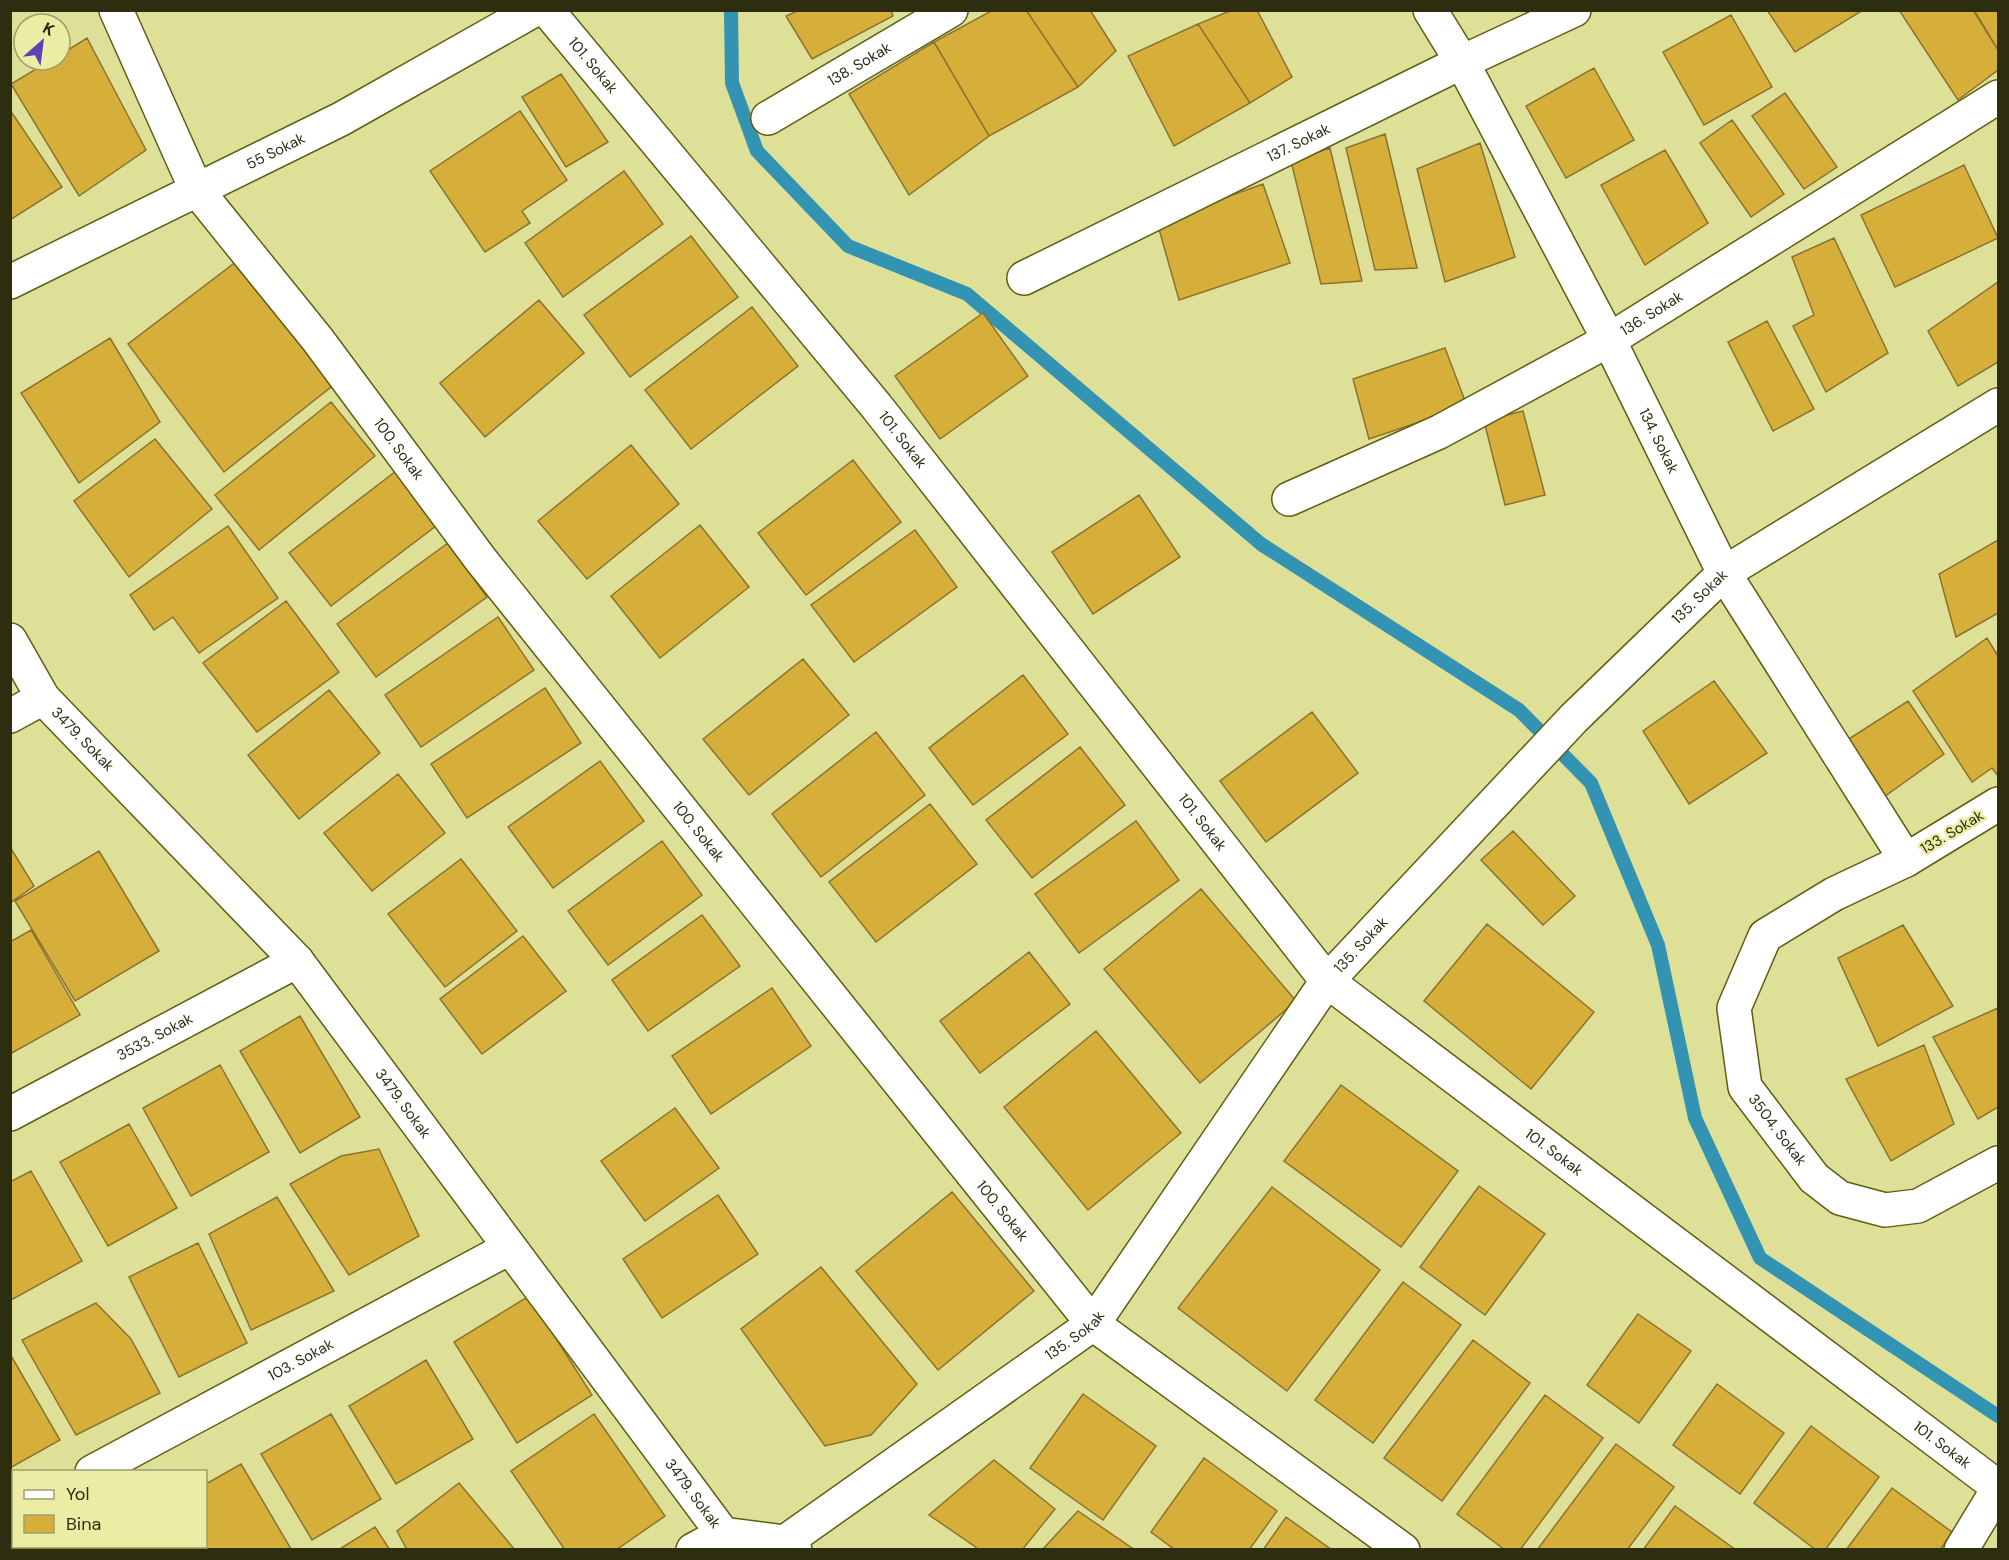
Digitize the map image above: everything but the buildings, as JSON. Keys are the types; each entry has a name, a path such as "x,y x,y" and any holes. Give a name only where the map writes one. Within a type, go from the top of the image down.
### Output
{"street":[{"name":"100. Sokak","path":"116,10 196,189 318,340 489,569 1093,1323 1403,1550"},
{"name":"55 Sokak","path":"10,282 341,119 534,10"},
{"name":"101. Sokak","path":"547,10 877,407 1327,981 1998,1488"},
{"name":"138. Sokak","path":"768,118 951,10"},
{"name":"134. Sokak","path":"1430,10 1462,62 1610,340 1724,573 1906,860"},
{"name":"137. Sokak","path":"1024,278 1462,62 1574,10"},
{"name":"136. Sokak","path":"1289,500 1439,432 1610,340 1998,97"},
{"name":"135. Sokak","path":"790,1546 1093,1323 1327,981 1574,718 1724,573 1998,405"},
{"name":"3479. Sokak","path":"10,640 43,698 297,961 723,1534 790,1546"},
{"path":"10,716 43,698"},
{"name":"133. Sokak","path":"1906,860 1998,804"},
{"name":"3504. Sokak","path":"1906,860 1834,894 1765,936 1734,1008 1745,1087 1814,1178 1840,1198 1885,1210 1918,1206 1998,1163"},
{"name":"3533. Sokak","path":"10,1114 297,961"},
{"name":"103. Sokak","path":"96,1470 509,1248"},
{"path":"1961,1550 1998,1488"},
{"path":"693,1550 723,1534"}],"waterway":[{"path":"731,10 732,83 757,151 848,246 967,294 1261,544 1519,710 1591,783 1658,945 1695,1118 1760,1258 1998,1416"}]}
